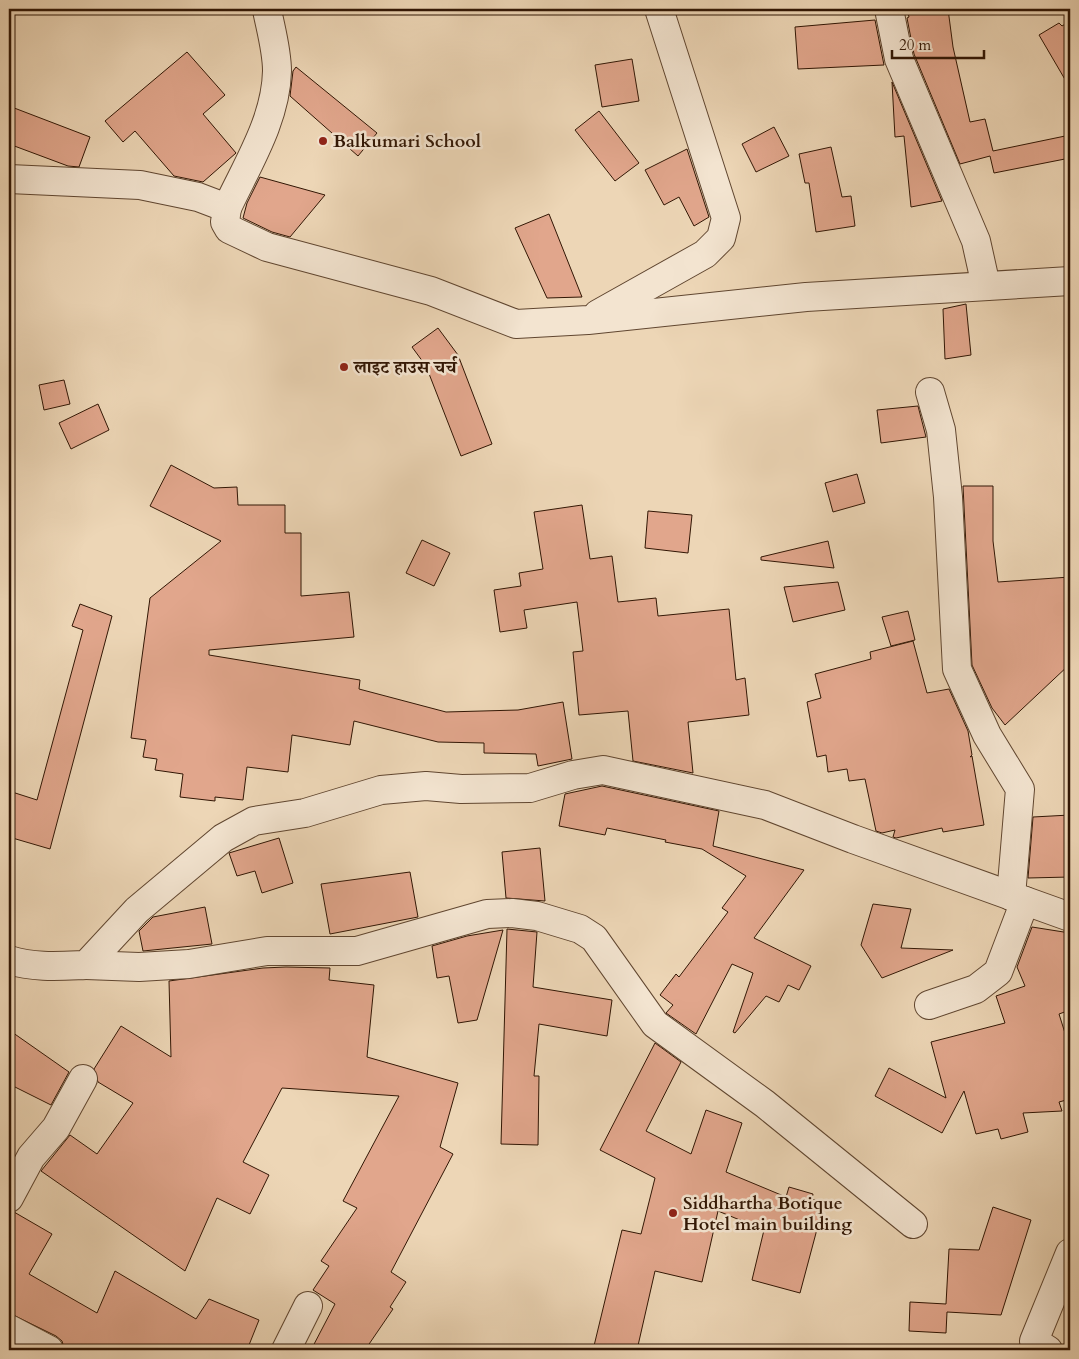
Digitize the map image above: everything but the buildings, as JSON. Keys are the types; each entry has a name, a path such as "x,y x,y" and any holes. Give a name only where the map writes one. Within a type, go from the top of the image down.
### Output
{"street":[{"path":"588,320 705,254 721,238 726,218 659,9"},
{"path":"889,9 899,59 976,241 986,286"},
{"path":"267,10 274,41 277,71 272,103 264,130 227,208 225,222 229,229 267,247 431,291 516,324 588,320 806,296 1070,281"},
{"path":"9,179 140,185 198,197 227,208"},
{"path":"929,1005 976,989 998,972 1018,898 1020,789 987,735 956,669 948,497 941,430 930,392"},
{"path":"86,965 137,910 224,838 254,821 305,813 381,790 426,786 461,789 530,788 572,775 603,770 765,805 1070,917"},
{"path":"9,960 23,965 48,967 86,965 138,967 189,964 267,951 357,951 487,914 512,913 537,916 580,929 594,938 655,1024 765,1104 913,1224"},
{"path":"9,1198 31,1157 56,1128 83,1079"},
{"path":"1048,1350 1034,1341 1070,1253"},
{"path":"286,1350 308,1306"},
{"path":"9,1329 48,1350"}],"place":[{"name":"Balkumari School","path":"323,141"},
{"name":"लाइट हाउस चर्च","path":"344,367"},
{"name":"Siddhartha Botique Hotel main building","path":"673,1213"}]}
